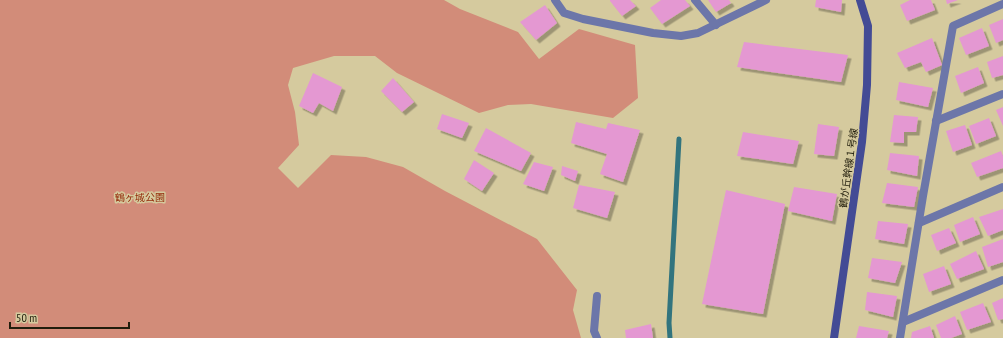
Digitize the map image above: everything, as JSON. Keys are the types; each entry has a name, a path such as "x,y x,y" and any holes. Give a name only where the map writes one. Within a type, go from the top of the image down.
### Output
{"street":[{"path":"555,0 564,13 583,19 653,33 682,36 698,33 766,0"},
{"path":"696,0 716,25"},
{"name":"鶴が丘幹線１号線","path":"834,338 862,142 867,85 868,26 860,0"},
{"path":"900,338 918,223 953,26 1003,4"},
{"path":"936,121 1003,94"},
{"path":"918,223 1003,187"},
{"path":"902,322 1003,280"},
{"path":"597,296 594,330 597,338"}],"green space":[{"name":"鶴ヶ城公園","path":"0,0 444,0 460,9 518,32 539,59 579,29 635,45 638,98 613,118 531,104 508,105 479,113 397,73 375,56 334,56 293,68 288,85 295,112 299,145 278,168 298,188 331,155 366,157 403,167 445,191 537,239 577,290 573,310 581,338 0,338"}],"building":[{"path":"610,0 630,0 636,6 622,16"},
{"path":"661,0 685,0 690,6 662,24 650,8"},
{"path":"708,0 729,0 731,3 716,12"},
{"path":"816,0 842,0 841,12 815,7"},
{"path":"910,0 931,0 935,10 907,21 900,5"},
{"path":"946,0 958,0 947,4"},
{"path":"545,5 557,23 536,40 520,22"},
{"path":"1003,19 1003,40 996,43 989,25"},
{"path":"982,28 989,46 966,55 959,38"},
{"path":"932,38 942,65 926,72 921,62 905,68 897,53"},
{"path":"744,42 848,55 841,82 737,67"},
{"path":"1003,56 1003,75 992,78 987,62"},
{"path":"978,67 984,83 961,93 955,76"},
{"path":"313,73 342,87 333,111 319,103 313,113 299,106"},
{"path":"393,78 414,102 402,112 381,91"},
{"path":"899,82 933,88 928,107 896,100"},
{"path":"1003,107 1003,126 996,110"},
{"path":"442,114 469,123 462,138 437,129"},
{"path":"894,115 918,117 916,132 904,132 904,143 890,142"},
{"path":"989,118 996,136 976,144 969,126"},
{"path":"576,122 606,129 608,123 640,130 623,182 600,174 607,154 571,143"},
{"path":"818,124 839,127 834,156 814,154"},
{"path":"965,125 972,145 953,152 946,131"},
{"path":"486,128 531,153 521,171 474,151"},
{"path":"743,132 799,141 793,164 737,156"},
{"path":"1001,151 1003,156 1003,168 977,177 971,163"},
{"path":"890,153 919,156 917,176 887,170"},
{"path":"474,160 494,173 482,191 464,179"},
{"path":"534,162 553,167 544,191 523,184"},
{"path":"562,166 578,171 575,181 561,175"},
{"path":"887,183 918,187 914,207 882,203"},
{"path":"579,185 615,192 607,218 573,208"},
{"path":"794,187 837,194 832,221 788,211"},
{"path":"726,190 785,204 763,314 702,304"},
{"path":"1003,209 1003,230 988,236 979,217"},
{"path":"973,217 980,234 960,242 954,225"},
{"path":"878,221 908,224 904,244 875,239"},
{"path":"949,228 956,243 937,251 931,235"},
{"path":"1003,239 1003,262 988,267 982,247"},
{"path":"976,251 984,269 957,279 950,264"},
{"path":"872,258 902,262 895,283 868,278"},
{"path":"944,266 951,284 929,292 923,274"},
{"path":"867,292 897,296 893,317 865,310"},
{"path":"1003,298 1003,319 998,320 992,303"},
{"path":"983,303 991,322 967,330 960,312"},
{"path":"955,316 962,334 951,338 941,338 936,325"},
{"path":"651,324 653,338 626,338 625,330"},
{"path":"859,326 889,331 887,338 856,338"},
{"path":"930,326 934,338 911,338 912,332"}],"waterway":[{"path":"670,338 669,323 679,139"}]}
